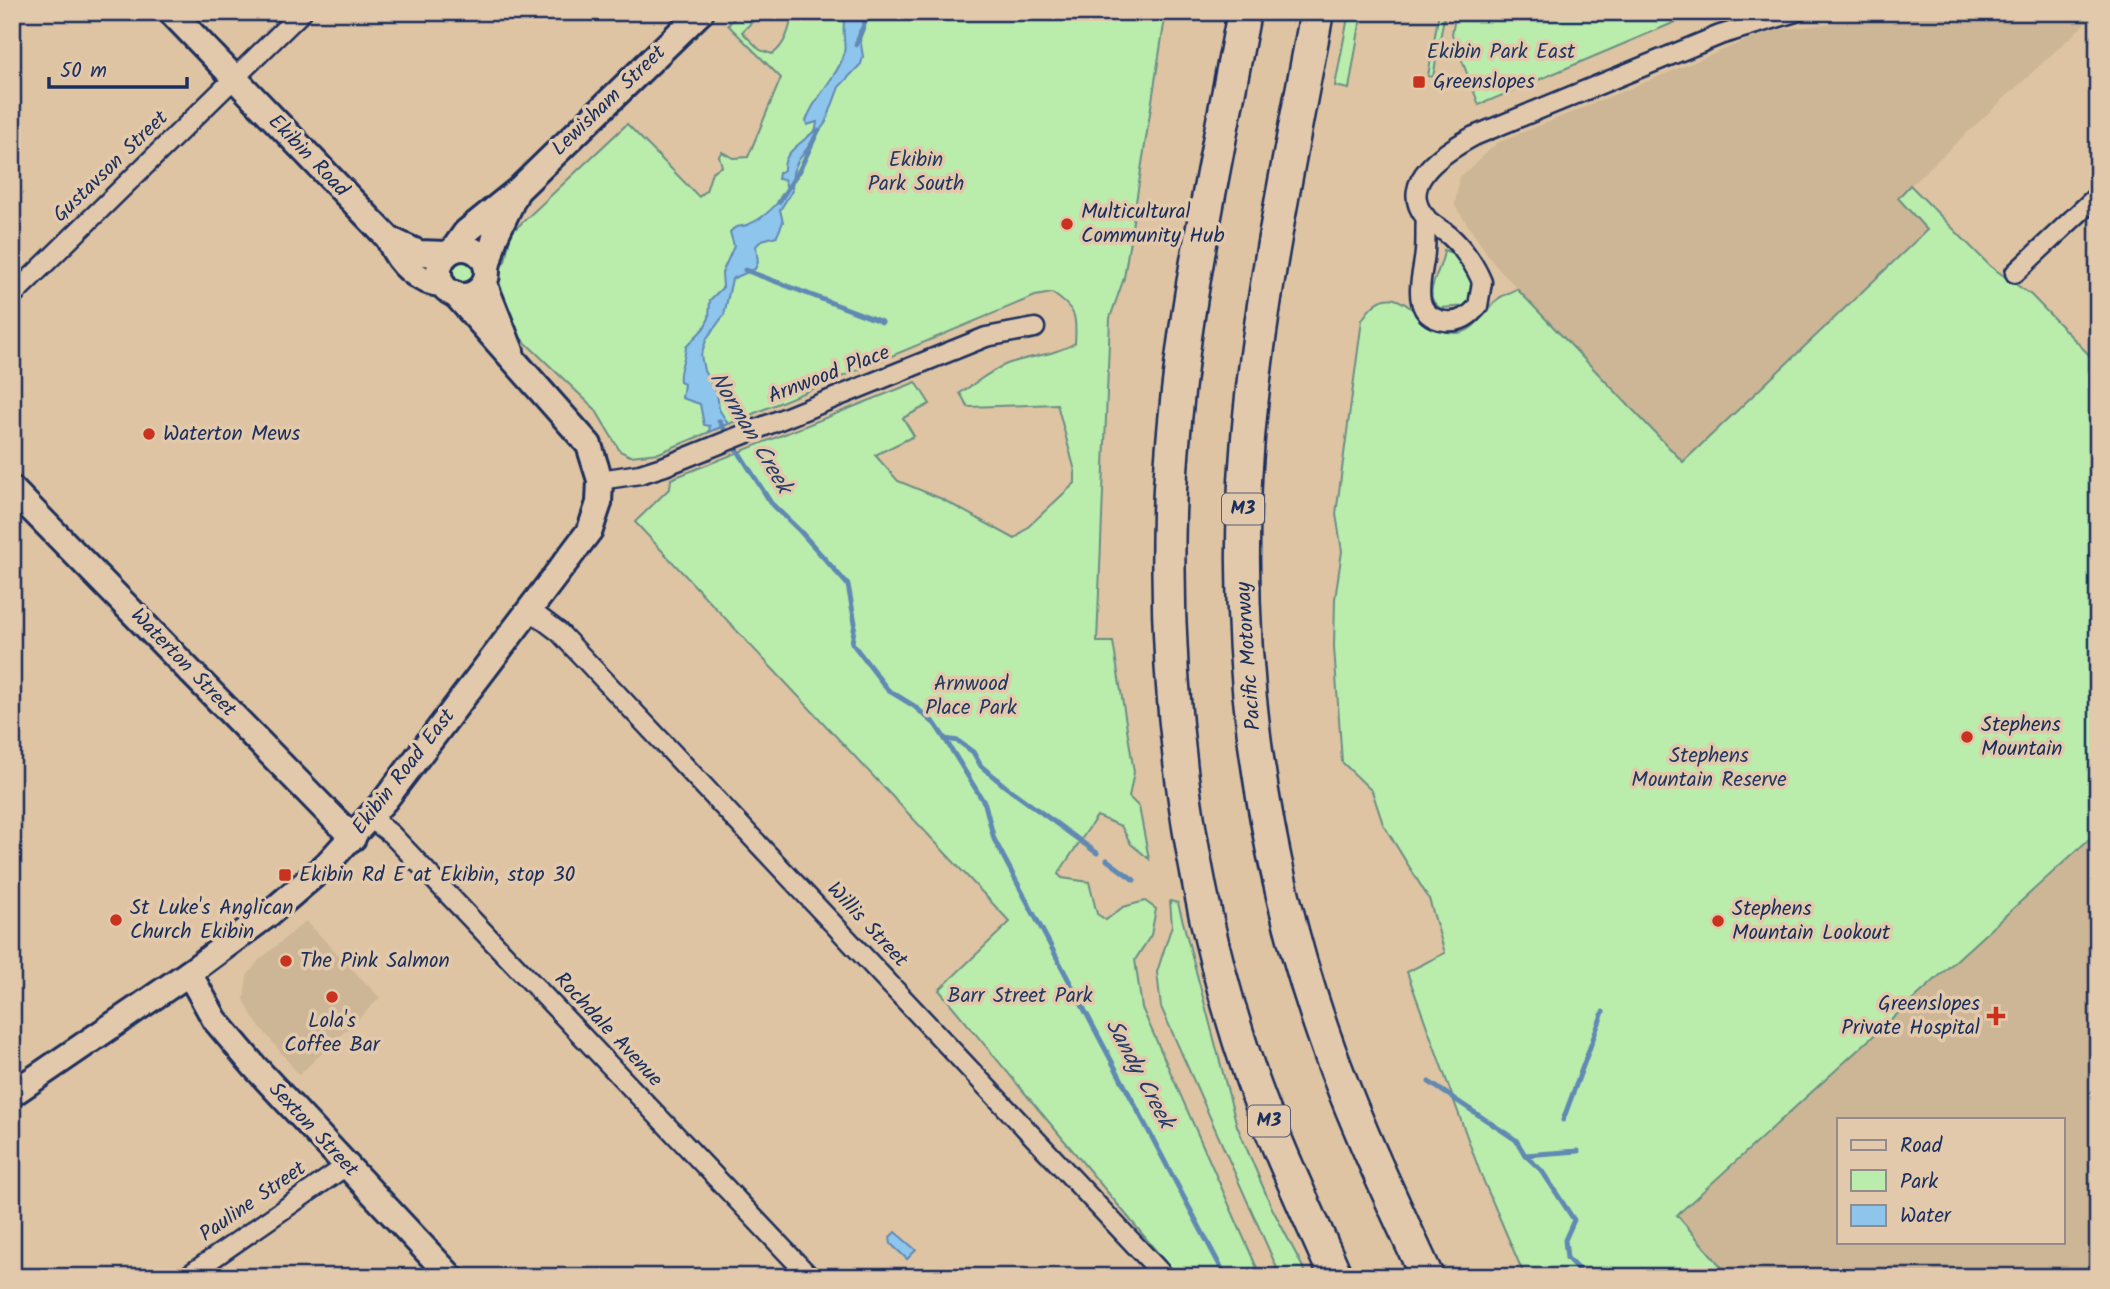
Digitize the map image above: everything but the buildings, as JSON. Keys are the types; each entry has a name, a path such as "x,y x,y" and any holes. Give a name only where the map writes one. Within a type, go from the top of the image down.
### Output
{"highway":[{"name":"M3","path":"1244,12 1202,233 1180,379 1169,513 1170,645 1174,705 1193,848 1217,959 1235,1025 1275,1138 1336,1277"},
{"name":"Pacific Motorway","path":"1317,12 1271,261 1250,413 1243,511 1246,645 1251,704 1258,767 1278,876 1317,1013 1350,1105 1427,1277"}],"main road":[{"name":"Ekibin Road","path":"171,12 389,239 419,253 450,251"},
{"name":"Lewisham Street","path":"450,251 466,232 518,190 701,12"},
{"name":"Lewisham Street","path":"485,275 495,237 518,190"},
{"name":"Ekibin Road","path":"389,239 395,254 412,272 426,281 449,289"},
{"path":"470,248 484,259 485,275 472,294 449,289 439,268 450,251 470,248"},
{"name":"Ekibin Road East","path":"485,275 513,357"},
{"name":"Ekibin Road East","path":"12,1094 188,973 305,884 353,838 590,530 599,503 600,480 584,436 449,289"},
{"name":"Waterton Street","path":"12,489 353,838"},
{"name":"Sexton Street","path":"188,973 228,1036 452,1277"}],"street":[{"name":"Gustavson Street","path":"12,296 302,12"},
{"path":"1426,217 1452,238 1482,282 1478,306 1461,320 1439,320 1424,308 1419,296 1426,217 1417,194 1423,176 1438,158 1458,144 1720,35 1796,12"},
{"path":"2015,274 2098,195"},
{"name":"Arnwood Place","path":"600,480 642,474 665,466 986,337 1035,328"},
{"name":"Willis Street","path":"530,610 559,632 1164,1277"},
{"name":"Rochdale Avenue","path":"370,818 391,834 810,1277"},
{"name":"Pauline Street","path":"186,1277 346,1166"}],"shaded area":[{"path":"1989,12 2092,17 1898,197 1927,229 1683,462 1494,264 1455,206 1459,178 1497,143 1769,31 1881,17"},
{"name":"Greenslopes Private Hospital","path":"2098,831 2098,1277 1730,1277 1676,1215"},
{"path":"306,921 380,998 299,1075 253,1018 244,999 247,976 259,960"}],"green space":[{"path":"740,12 762,12 742,32 760,50 772,54 777,51 786,36 792,12 1166,12 1124,278 1110,318 1097,642 1113,642 1134,772 1129,797 1139,807 1149,859 1131,844 1121,826 1097,816 1058,874 1062,878 1089,882 1097,914 1106,920 1123,907 1145,901 1156,909 1151,935 1135,960 1142,1008 1261,1277 1178,1277 939,990 1010,922 635,522 670,488 671,479 916,382 930,404 903,418 914,436 875,455 898,481 942,499 1015,539 1075,483 1075,471 1057,404 968,407 960,393 1001,367 1075,343 1076,326 1070,309 1052,293 1035,296 659,453 630,456 620,451 595,409 509,327 504,300 498,292 498,270 505,261 511,233 627,124 699,197 706,191 712,172 722,166 719,156 722,152 733,158 748,157 781,78 728,25"},
{"path":"1349,12 1362,12 1349,89 1335,86"},
{"path":"1439,12 1445,12 1433,77 1428,76"},
{"name":"Ekibin Park East","path":"1456,12 1699,12 1479,105 1452,34"},
{"name":"Stephens Mountain Reserve","path":"1910,185 1990,266 2031,295 2098,364 2098,831 1677,1215 1730,1277 1525,1277 1481,1175 1407,972 1445,953 1429,899 1383,824 1372,791 1342,762 1334,647 1335,599 1342,551 1336,514 1362,320 1375,305 1386,299 1397,300 1443,331 1464,332 1475,324 1493,303 1517,289 1683,462 1927,230 1898,198"},
{"path":"1444,250 1457,255 1473,285 1472,299 1467,306 1440,308 1434,302 1432,289"},
{"path":"459,261 467,261 474,268 474,276 467,283 459,283 452,276 452,268"},
{"path":"1170,901 1178,903 1237,1126 1272,1208 1308,1277 1281,1277 1161,1007 1157,972 1172,925"}],"water":[{"path":"846,12 875,12 859,31 863,57 861,64 839,87 826,122 798,161 793,172 792,191 780,210 783,222 777,236 762,240 756,246 758,262 755,269 732,279 724,315 707,338 701,355 704,371 717,392 719,409 728,424 709,432 710,426 704,425 700,404 682,398 684,384 680,382 680,373 686,347 704,328 709,318 710,300 723,287 722,273 734,246 730,232 760,218 787,191 785,180 778,179 779,173 784,170 791,152 816,129 817,122 807,125 806,121 842,60"},
{"path":"895,1232 916,1250 907,1259 891,1244 890,1237"}],"waterway":[{"name":"Norman Creek","path":"856,45 869,12"},
{"name":"Norman Creek","path":"779,202 800,169 818,131"},
{"path":"745,270 882,322"},
{"name":"Norman Creek","path":"719,421 771,503 848,585 855,623 852,643 888,690 914,706 935,724 945,739 958,741 973,752 981,766 1006,787 1097,853"},
{"name":"Sandy Creek","path":"945,739 985,804 994,839 1226,1277"},
{"name":"Norman Creek","path":"1107,860 1134,880"},
{"path":"1563,1120 1603,1012"},
{"name":"Norman Creek","path":"1429,1082 1516,1140 1525,1155 1542,1171 1574,1220 1565,1240 1567,1258 1585,1277"},
{"path":"1525,1155 1578,1151"}],"place":[{"name":"Greenslopes","path":"1419,82"},
{"name":"Multicultural Community Hub","path":"1067,224"},
{"name":"Waterton Mews","path":"149,434"},
{"name":"Stephens Mountain","path":"1967,737"},
{"name":"Ekibin Rd E at Ekibin, stop 30","path":"285,875"},
{"name":"St Luke's Anglican Church Ekibin","path":"116,920"},
{"name":"Stephens Mountain Lookout","path":"1718,921"},
{"name":"The Pink Salmon","path":"286,961"},
{"name":"Lola's Coffee Bar","path":"332,997"},
{"name":"Greenslopes Private Hospital","path":"1996,1016"}],"park label":[{"name":"Ekibin Park South","path":"916,172"},
{"name":"Arnwood Place Park","path":"971,696"},
{"name":"Barr Street Park","path":"1020,996"}]}
